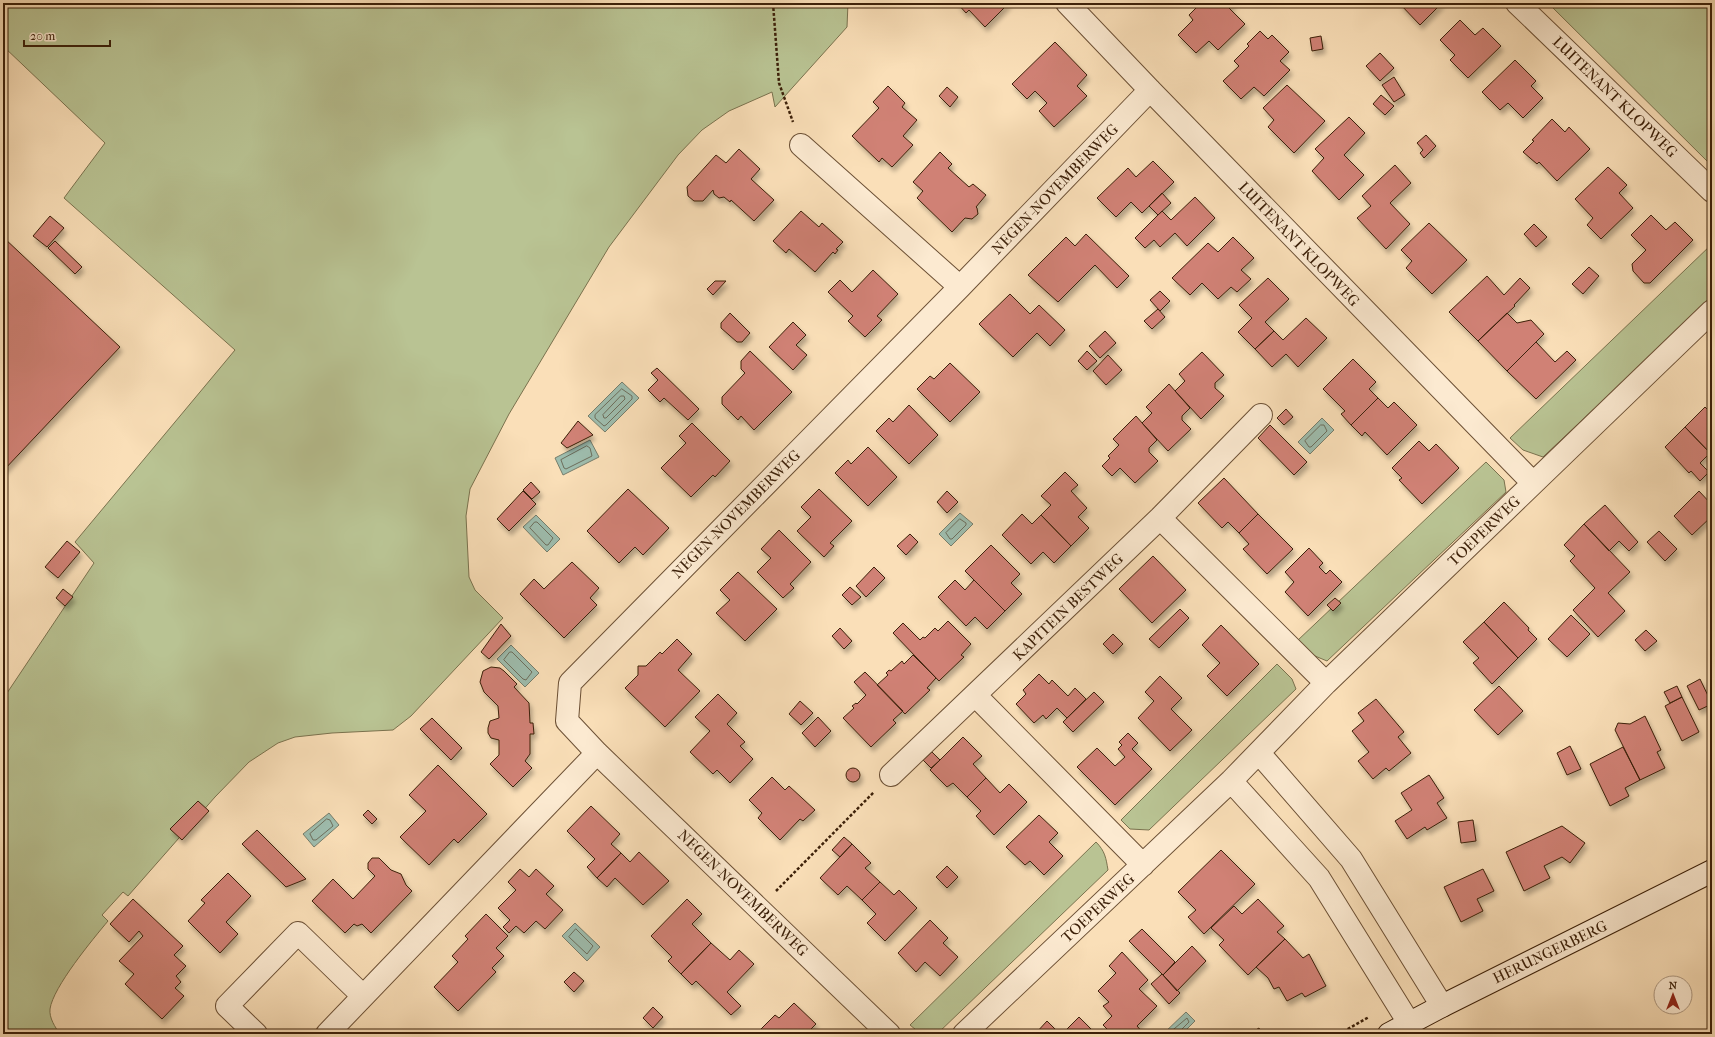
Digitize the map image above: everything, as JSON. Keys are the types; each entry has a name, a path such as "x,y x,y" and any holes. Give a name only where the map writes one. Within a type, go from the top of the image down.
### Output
{"street":[{"name":"LUITENANT KLOPWEG","path":"1067,3 1533,483"},
{"name":"LUITENANT KLOPWEG","path":"1517,3 1712,191"},
{"name":"NEGEN-NOVEMBERWEG","path":"889,1034 597,753 567,721 570,683 960,287 1150,90"},
{"path":"801,145 960,287"},
{"name":"TOEPERWEG","path":"964,1034 1259,754 1326,683 1712,311"},
{"name":"KAPITEIN BESTWEG","path":"892,775 1160,518 1261,415"},
{"path":"1160,518 1326,683"},
{"path":"975,695 1143,865"},
{"path":"327,1034 597,753"},
{"path":"1259,754 1351,859 1442,1006"},
{"path":"1231,781 1319,878 1409,1023"},
{"name":"HERUNGERBERG","path":"1389,1034 1442,1006 1712,872"},
{"path":"256,1034 227,1006 298,933 363,996"}],"path":[{"path":"774,3 779,83 801,145"},
{"path":"759,908 892,775"}],"green space":[{"path":"3,3 848,3 847,27 775,107 772,92 729,111 702,130 678,155 609,247 509,414 470,489 466,516 469,577 475,590 503,618 411,716 393,730 332,733 295,737 278,743 249,762 215,797 128,896 123,892 102,915 108,921 74,964 58,988 53,1000 50,1009 50,1016 60,1034 3,1034 3,699 94,563 75,542 235,350 64,198 105,143 3,46"},
{"path":"1548,3 1712,3 1712,166"},
{"path":"1712,244 1712,298 1543,457 1523,450 1510,438"},
{"path":"1486,462 1504,480 1506,492 1327,661 1315,656 1297,641"},
{"path":"1277,664 1292,679 1296,689 1149,830 1130,829 1121,820"},
{"path":"1096,842 1105,855 1108,870 937,1034 921,1034 910,1025"}],"water":[{"path":"622,382 639,398 605,432 588,416"},
{"path":"1322,418 1334,430 1310,454 1298,442"},
{"path":"590,440 599,457 563,475 555,458"},
{"path":"960,513 973,524 951,546 939,534"},
{"path":"536,515 560,539 547,552 523,527"},
{"path":"511,645 539,673 525,687 497,659"},
{"path":"329,813 339,825 314,847 303,834"},
{"path":"575,923 600,947 587,961 562,936"},
{"path":"1186,1012 1195,1021 1182,1034 1163,1034"}],"building":[{"path":"957,3 1009,3 985,27 969,10 966,13"},
{"path":"1201,3 1234,3 1229,8 1245,24 1218,50 1209,41 1196,53 1178,35 1193,20 1189,15"},
{"path":"1399,3 1442,3 1420,25"},
{"path":"1460,20 1475,35 1483,28 1501,46 1468,78 1450,60 1455,55 1440,40"},
{"path":"1260,31 1268,39 1272,35 1289,52 1280,61 1290,70 1264,96 1254,87 1241,99 1223,81 1239,66 1234,61 1249,46 1247,44"},
{"path":"1321,36 1323,49 1312,51 1310,38"},
{"path":"1055,42 1087,75 1077,86 1087,96 1054,127 1039,111 1047,103 1035,91 1027,99 1012,84"},
{"path":"1380,53 1394,68 1380,81 1366,66"},
{"path":"1515,60 1536,81 1531,86 1543,98 1523,118 1508,103 1500,110 1482,92"},
{"path":"1394,77 1405,95 1394,102 1382,85"},
{"path":"1287,85 1325,121 1294,153 1268,127 1274,120 1263,108"},
{"path":"888,86 905,103 902,107 917,120 903,136 913,145 892,167 882,158 879,162 852,136 879,108 873,102"},
{"path":"947,87 958,97 950,107 939,96"},
{"path":"1381,95 1394,106 1385,115 1373,104"},
{"path":"1349,117 1365,133 1344,155 1364,175 1339,200 1312,171 1324,158 1315,149"},
{"path":"1552,119 1565,132 1569,127 1590,149 1557,181 1539,162 1537,164 1523,152"},
{"path":"1426,135 1436,146 1424,158 1420,153 1423,150 1417,143"},
{"path":"739,149 760,169 751,179 774,200 754,221 731,200 730,202 724,197 719,198 714,194 713,190 703,201 694,201 688,196 687,187 716,155 726,163"},
{"path":"940,152 952,164 948,168 969,187 973,184 986,195 976,207 978,214 972,219 965,218 952,232 917,198 923,191 913,182"},
{"path":"1153,161 1174,182 1142,213 1131,202 1116,217 1097,198 1128,168 1136,177"},
{"path":"1395,165 1411,183 1390,203 1410,224 1386,249 1357,218 1371,206 1362,196"},
{"path":"1608,167 1627,185 1619,193 1633,208 1601,239 1587,225 1593,218 1575,199"},
{"path":"1162,193 1171,203 1158,215 1149,206"},
{"path":"1195,197 1215,218 1187,246 1175,233 1160,247 1154,240 1145,248 1135,238 1162,211 1171,220"},
{"path":"801,211 819,227 822,223 843,242 836,249 838,250 835,254 833,252 815,272 789,249 786,253 773,241"},
{"path":"1651,215 1666,230 1675,222 1693,240 1650,283 1644,283 1633,271 1632,264 1646,250 1631,235"},
{"path":"50,216 64,228 47,247 33,236"},
{"path":"1429,223 1467,260 1432,294 1406,268 1412,261 1401,250"},
{"path":"1534,224 1547,237 1536,247 1524,234"},
{"path":"1086,234 1129,276 1117,288 1095,265 1058,302 1028,275 1066,237 1075,246"},
{"path":"3,237 120,347 3,471"},
{"path":"1233,237 1254,258 1241,270 1251,279 1237,292 1231,287 1218,299 1202,283 1190,295 1172,278 1208,243 1218,252"},
{"path":"55,241 82,267 75,274 48,248"},
{"path":"1589,267 1599,276 1583,294 1572,284"},
{"path":"873,270 898,294 877,316 882,320 865,337 848,321 853,316 828,292 840,280 852,292"},
{"path":"1487,276 1504,295 1520,278 1530,288 1514,305 1515,306 1478,341 1449,312"},
{"path":"1268,278 1289,299 1265,322 1274,331 1255,349 1238,332 1252,318 1239,305"},
{"path":"715,281 726,281 713,295 707,289"},
{"path":"1160,291 1170,301 1160,311 1150,300"},
{"path":"1010,294 1030,314 1039,305 1065,330 1050,346 1037,333 1013,357 979,324"},
{"path":"1158,309 1165,317 1152,329 1144,321"},
{"path":"730,313 750,333 742,342 737,342 721,328 721,323"},
{"path":"1507,313 1517,323 1531,320 1544,334 1507,371 1478,341"},
{"path":"1306,318 1327,338 1298,367 1286,354 1272,367 1255,349 1274,331 1283,340"},
{"path":"793,322 806,335 796,345 807,355 793,370 769,347"},
{"path":"1105,331 1116,343 1100,358 1089,346"},
{"path":"1536,342 1555,362 1567,351 1576,360 1536,399 1507,371"},
{"path":"750,351 792,392 754,430 741,416 738,420 722,404 722,397 745,373 741,369 741,361"},
{"path":"1087,351 1097,361 1087,370 1078,361"},
{"path":"1202,352 1224,375 1215,383 1215,388 1224,396 1201,419 1175,391 1185,381 1179,374"},
{"path":"1108,355 1122,370 1106,385 1093,371"},
{"path":"1353,359 1376,382 1369,389 1378,398 1351,425 1341,414 1345,411 1323,389"},
{"path":"950,363 980,392 950,422 917,389 930,376 934,379"},
{"path":"657,368 699,409 688,420 664,398 660,402 648,390 658,380 651,373"},
{"path":"1169,384 1190,408 1182,416 1182,420 1191,429 1168,451 1142,423 1152,413 1146,407"},
{"path":"1378,398 1388,408 1394,402 1417,425 1387,455 1365,432 1362,436 1351,425"},
{"path":"909,405 938,435 909,464 876,431 889,418 893,422"},
{"path":"1705,407 1712,414 1712,455 1685,427"},
{"path":"1286,409 1293,417 1284,425 1277,418"},
{"path":"1136,416 1157,440 1149,448 1149,452 1158,461 1135,483 1120,468 1112,476 1102,466 1110,458 1108,456 1119,445 1113,439"},
{"path":"578,421 593,435 567,448 561,443"},
{"path":"692,423 730,461 715,477 713,475 691,497 661,468 686,443 679,436"},
{"path":"1270,425 1307,462 1294,475 1258,438"},
{"path":"1685,427 1710,453 1700,463 1709,472 1700,481 1691,471 1689,473 1665,447"},
{"path":"1419,441 1429,451 1436,444 1459,468 1422,504 1399,480 1402,478 1392,468"},
{"path":"868,447 897,477 868,506 835,473 848,460 851,464"},
{"path":"1065,472 1078,485 1071,491 1087,508 1078,517 1089,528 1071,546 1041,515 1051,505 1041,496"},
{"path":"1224,478 1258,514 1239,533 1228,522 1222,528 1198,503"},
{"path":"531,482 540,492 532,499 523,490"},
{"path":"628,489 669,528 643,555 635,547 619,563 587,531"},
{"path":"819,489 852,521 830,543 834,546 824,557 797,531 811,517 801,507"},
{"path":"523,491 536,504 509,531 497,519"},
{"path":"947,491 958,502 947,513 937,502"},
{"path":"1699,491 1712,505 1712,516 1692,535 1674,516"},
{"path":"1605,505 1638,542 1629,551 1619,541 1609,551 1584,524"},
{"path":"1022,514 1032,524 1041,515 1071,546 1054,563 1043,552 1031,564 1002,535"},
{"path":"1258,514 1293,549 1267,574 1243,549 1249,544 1239,533"},
{"path":"1584,524 1630,572 1608,593 1625,611 1598,637 1573,610 1595,588 1570,561 1575,556 1564,545"},
{"path":"779,530 811,562 790,584 794,588 783,598 757,572 771,558 761,549"},
{"path":"1659,531 1677,549 1665,561 1647,542"},
{"path":"910,534 918,542 906,555 897,546"},
{"path":"67,541 80,552 58,578 45,567"},
{"path":"991,545 1020,574 1011,583 1022,594 1005,611 965,571"},
{"path":"1309,548 1323,563 1319,567 1326,574 1330,570 1342,582 1308,616 1285,592 1294,582 1285,572"},
{"path":"1153,556 1186,590 1152,623 1119,589"},
{"path":"572,562 599,588 590,598 597,605 564,638 520,594 534,579 544,589"},
{"path":"874,567 885,578 866,597 856,586"},
{"path":"738,572 777,609 745,641 716,613 730,600 720,590"},
{"path":"955,580 965,590 974,580 1005,611 987,629 975,617 966,626 938,597"},
{"path":"850,587 861,597 852,605 842,595"},
{"path":"63,589 73,597 65,606 56,598"},
{"path":"1335,598 1341,603 1333,611 1327,605"},
{"path":"1504,602 1529,628 1528,630 1537,639 1518,658 1484,622"},
{"path":"1180,609 1189,618 1159,648 1149,639"},
{"path":"1571,615 1590,634 1567,657 1548,639"},
{"path":"948,621 971,644 961,655 964,657 939,681 893,633 903,623 920,640 923,637 925,638 935,628 938,631"},
{"path":"1484,622 1518,658 1492,684 1473,663 1479,658 1463,642"},
{"path":"501,624 511,636 489,659 481,652"},
{"path":"1221,625 1259,664 1227,696 1207,676 1220,663 1202,645"},
{"path":"840,628 852,641 844,649 832,636"},
{"path":"1646,630 1657,641 1645,651 1635,640"},
{"path":"1113,634 1123,644 1113,654 1103,644"},
{"path":"677,639 692,654 678,670 700,691 665,727 625,688 638,675 638,666 646,666 660,652 662,654"},
{"path":"913,655 936,678 927,688 930,690 905,714 877,685 888,675 886,673 889,670 891,671 902,661 904,664"},
{"path":"491,667 500,668 517,684 514,687 529,703 530,723 533,723 534,734 530,734 530,754 525,761 532,768 513,787 490,764 499,755 499,740 491,738 488,733 490,721 499,718 498,706 484,692 480,682 483,671"},
{"path":"865,672 903,711 893,720 896,723 871,747 843,718 854,708 852,706 856,703 857,704 866,695 854,682"},
{"path":"1039,674 1049,684 1052,680 1068,696 1075,688 1086,699 1067,718 1057,708 1046,719 1043,715 1034,723 1016,704 1026,694 1023,690"},
{"path":"1160,676 1182,698 1171,709 1192,730 1170,751 1138,718 1154,701 1145,692"},
{"path":"1700,679 1712,704 1699,710 1687,686"},
{"path":"1499,686 1523,711 1498,735 1474,710"},
{"path":"1677,686 1682,697 1670,703 1664,692"},
{"path":"1094,692 1104,702 1073,732 1063,722"},
{"path":"718,694 737,713 727,724 745,742 740,746 753,759 730,783 717,770 713,774 690,752 710,731 695,717"},
{"path":"1682,697 1699,732 1682,741 1665,706"},
{"path":"1376,699 1404,732 1398,737 1411,753 1389,771 1386,768 1373,779 1358,761 1369,752 1352,731 1364,721 1358,713"},
{"path":"800,701 813,713 801,725 789,714"},
{"path":"1645,716 1661,750 1657,752 1665,768 1640,780 1615,730 1618,723 1630,724"},
{"path":"818,717 831,731 815,747 802,733"},
{"path":"432,718 462,748 451,760 420,729"},
{"path":"1128,733 1138,743 1132,749 1152,769 1115,805 1077,767 1097,748 1115,766 1125,757 1118,749 1122,745 1119,742"},
{"path":"963,737 982,756 973,764 986,778 967,797 953,783 947,787 930,770"},
{"path":"1570,746 1581,769 1567,775 1557,753"},
{"path":"1623,747 1640,780 1625,788 1629,796 1610,806 1590,764"},
{"path":"932,752 940,760 931,768 923,760"},
{"path":"438,765 487,814 458,843 454,839 429,865 400,837 426,811 409,795"},
{"path":"850,768 856,768 860,772 860,778 856,782 850,782 846,778 846,772"},
{"path":"1429,775 1444,798 1437,803 1447,818 1427,830 1425,827 1407,839 1395,821 1412,810 1401,793"},
{"path":"772,777 785,790 789,786 815,810 803,821 800,819 780,840 758,818 762,813 749,800"},
{"path":"986,778 1000,793 1009,784 1027,802 994,835 976,816 981,811 967,797"},
{"path":"198,801 209,811 182,840 170,829"},
{"path":"591,806 620,834 611,844 621,853 597,878 587,867 595,859 567,831"},
{"path":"368,810 377,819 372,824 363,815"},
{"path":"1039,815 1058,833 1049,842 1063,856 1044,875 1030,861 1025,865 1006,847"},
{"path":"1473,820 1476,841 1461,843 1458,822"},
{"path":"1562,826 1585,843 1570,863 1562,857 1544,866 1550,878 1524,891 1506,852"},
{"path":"257,830 306,879 286,887 242,844"},
{"path":"844,837 852,844 840,857 832,850"},
{"path":"852,844 871,863 865,868 880,882 862,900 847,886 838,895 820,878"},
{"path":"1221,850 1255,884 1204,934 1188,917 1196,910 1178,892"},
{"path":"639,852 669,881 643,905 615,878 607,887 597,878 621,853 630,862"},
{"path":"372,858 379,858 391,870 401,874 406,885 412,891 371,933 362,924 357,926 354,924 345,933 312,901 333,879 353,899 375,876 368,869 368,863"},
{"path":"947,866 958,877 947,888 936,877"},
{"path":"520,869 529,877 536,869 554,886 546,894 563,910 545,929 536,921 524,933 516,926 509,933 503,927 510,920 498,908 516,890 508,882"},
{"path":"1483,869 1494,891 1477,899 1483,911 1461,922 1444,887"},
{"path":"228,873 251,896 226,922 238,934 220,953 188,921 205,903 201,900"},
{"path":"880,882 894,895 899,890 917,908 885,941 867,923 876,914 862,900"},
{"path":"133,899 183,946 174,955 186,966 176,976 181,982 175,988 184,996 162,1019 125,984 134,974 119,961 143,936 139,931 129,942 110,924"},
{"path":"687,899 702,914 692,924 711,943 681,974 668,961 672,957 651,936"},
{"path":"1258,899 1284,926 1277,932 1285,939 1248,975 1219,945 1224,940 1211,928 1234,906 1242,914"},
{"path":"486,914 508,936 496,948 504,956 492,968 496,972 458,1011 434,987 458,962 452,956 468,939 465,936"},
{"path":"930,920 948,938 943,943 958,957 940,976 925,962 916,972 898,953"},
{"path":"1142,929 1175,962 1163,975 1129,941"},
{"path":"1285,939 1303,958 1309,954 1326,986 1305,997 1302,993 1287,1001 1279,987 1274,989 1268,978 1256,967"},
{"path":"711,943 730,960 739,950 754,964 727,992 741,1006 731,1015 696,981 692,985 681,974"},
{"path":"1192,946 1206,961 1177,991 1163,975"},
{"path":"1122,952 1148,980 1139,989 1157,1006 1137,1026 1144,1034 1112,1034 1103,1025 1112,1016 1103,1006 1109,1002 1098,991 1116,973 1109,966"},
{"path":"574,972 584,981 574,992 564,982"},
{"path":"1162,974 1180,993 1169,1004 1151,984"},
{"path":"794,1003 816,1024 809,1031 812,1034 756,1034 775,1015 779,1018"},
{"path":"653,1007 663,1017 653,1028 643,1018"},
{"path":"1079,1017 1096,1034 1062,1034"},
{"path":"1047,1021 1060,1034 1035,1034"},
{"path":"1259,1028 1262,1034 1249,1034"}]}
